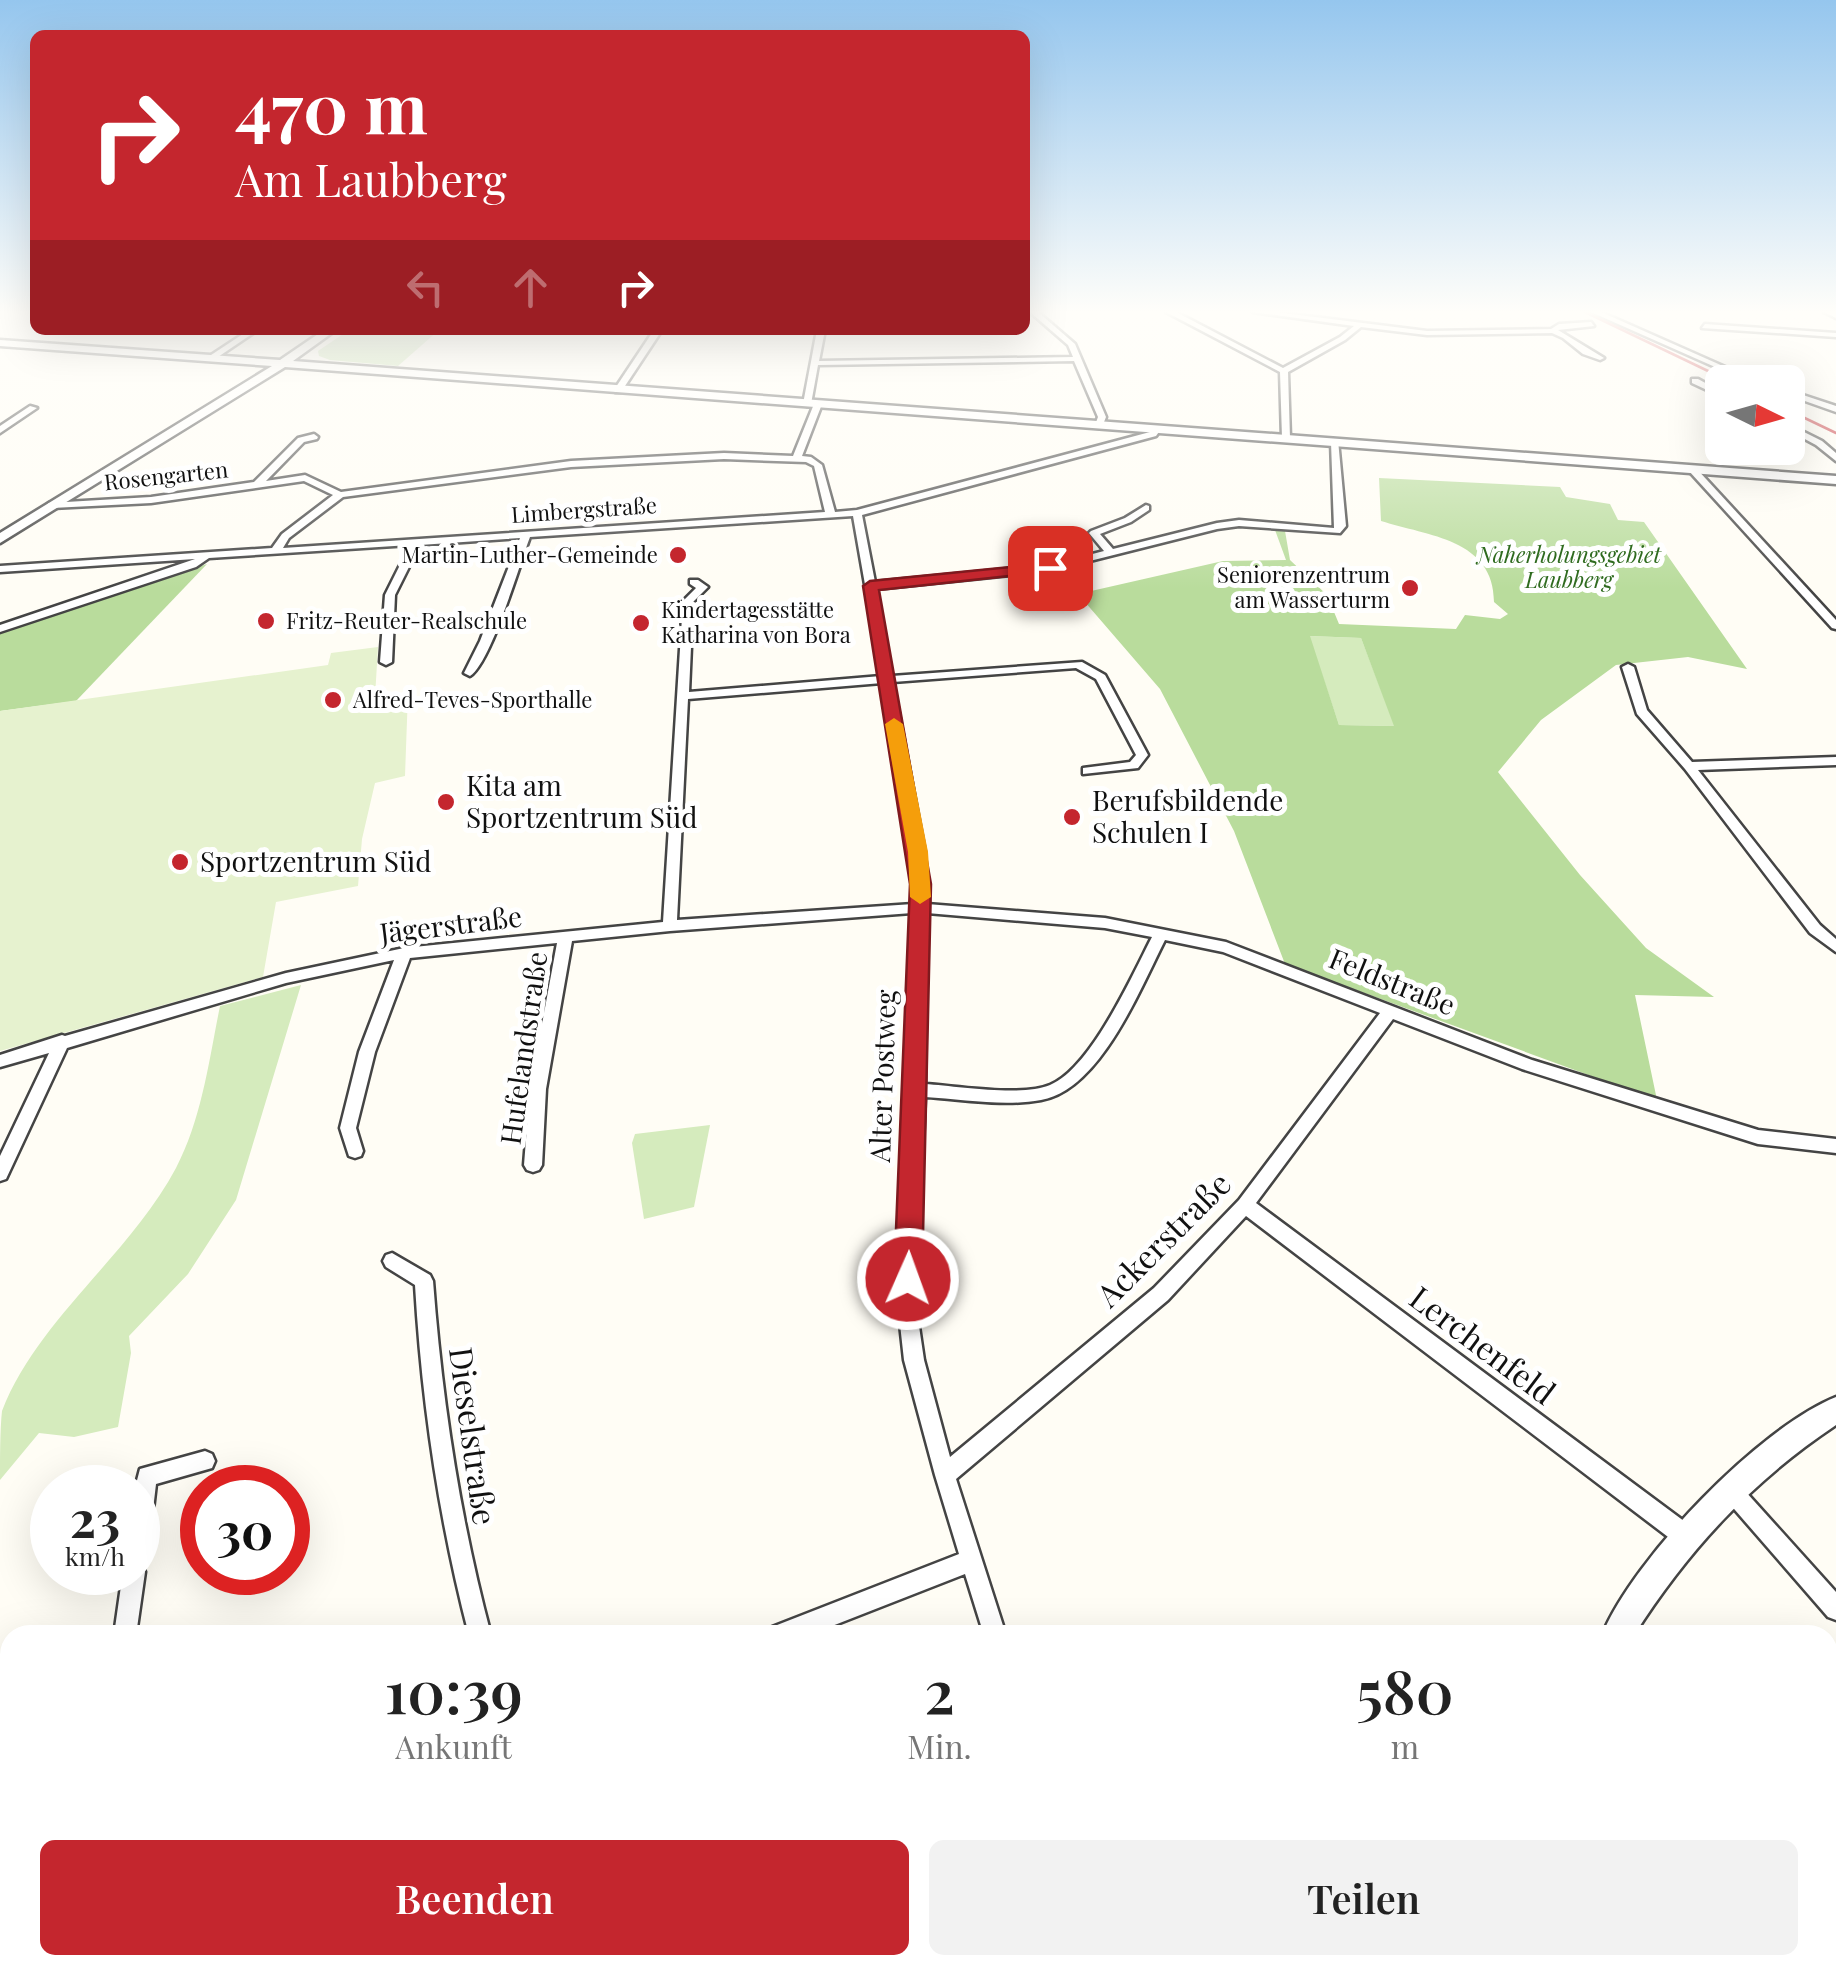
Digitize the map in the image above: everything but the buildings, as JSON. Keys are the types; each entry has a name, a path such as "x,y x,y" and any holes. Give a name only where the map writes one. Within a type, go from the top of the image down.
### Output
{"street":[{"path":"0,539 219,404"},
{"path":"792,404 1836,480"},
{"path":"1097,404 1102,416 1099,425"},
{"path":"1285,404 1286,438"},
{"path":"797,457 814,406"},
{"path":"3,425 33,408"},
{"name":"Limbergstraße","path":"0,568 856,513 1152,434 1157,429"},
{"path":"1805,435 1836,458"},
{"path":"257,485 301,440 314,437"},
{"path":"870,586 1050,568 1170,535 1239,524 1336,530 1341,526 1336,442"},
{"path":"276,550 284,536 340,494 571,464 797,457 818,465 831,515"},
{"path":"1692,469 1833,621"},
{"name":"Rosengarten","path":"52,505 151,500 305,478 340,494"},
{"path":"1110,552 1094,533 1128,520 1146,508"},
{"name":"Alter Postweg","path":"856,513 918,852 917,1090 907,1306 914,1360 945,1475 993,1625"},
{"path":"470,673 526,534"},
{"path":"386,662 390,595 417,541"},
{"path":"0,629 192,566 207,555"},
{"path":"670,926 688,601 703,587 694,582"},
{"path":"682,696 1078,664 1101,677 1142,755 1134,765 1087,771"},
{"path":"1628,667 1641,711 1689,766 1816,929 1836,947"},
{"path":"1836,752 1829,752 1836,761"},
{"path":"1689,766 1836,761"},
{"name":"Jägerstraße","path":"0,1061 286,978 404,953 670,926 920,908"},
{"name":"Feldstraße","path":"920,908 1028,915 1161,933 1226,947 1528,1065 1758,1137 1836,1146"},
{"path":"917,1090 1032,1094 1053,1091 1072,1081 1122,1010 1161,933"},
{"name":"Hufelandstraße","path":"532,1165 538,1089 565,938"},
{"path":"355,1151 348,1128 367,1052 404,953"},
{"name":"Ackerstraße","path":"945,1475 1161,1294 1245,1205 1390,1012"},
{"path":"0,1174 62,1040"},
{"name":"Lerchenfeld","path":"1245,1205 1684,1535"},
{"name":"Dieselstraße","path":"392,1262 424,1280 436,1427 477,1625"},
{"path":"1624,1625 1684,1535 1728,1488 1836,1410"},
{"path":"160,1473 204,1462"},
{"path":"1728,1488 1836,1609"},
{"path":"806,1625 972,1560"},
{"path":"126,1625 131,1595"}],"green space":[{"name":"Naherholungsgebiet Laubberg","path":"1379,478 1560,487 1566,497 1610,504 1618,520 1644,522 1747,669 1688,657 1616,665 1541,720 1498,772 1580,875 1646,948 1714,997 1635,995 1657,1100 1285,964 1234,831 1160,689 1078,594 1223,561 1286,560 1275,530 1285,531 1290,560 1327,595 1339,624 1456,629 1465,615 1500,619 1508,614 1494,602 1491,581 1471,553 1437,537 1381,521","holes":["1310,636 1361,638 1394,726 1339,725"]},
{"path":"207,564 76,701 0,711 0,633"},
{"path":"1309,636 1361,638 1395,726 1339,725"},
{"name":"Sportzentrum Süd","path":"378,647 375,697 408,693 405,776 375,783 362,839 358,886 276,902 263,977 0,1051 0,711 328,665 331,653"},
{"path":"301,985 236,1200 188,1274 129,1336 131,1353 118,1427 74,1437 39,1433 0,1480 2,1411 18,1378 60,1317 156,1200 185,1149 204,1088 220,1006"},
{"path":"710,1125 694,1207 644,1219 632,1143 635,1134"}],"railway":[{"path":"1805,418 1836,433"}],"slow traffic":[{"path":"894,724 918,852 920,897"}],"place":[{"name":"Martin-Luther-Gemeinde","path":"678,555"},
{"name":"Seniorenzentrum am Wasserturm","path":"1410,588"},
{"name":"Fritz-Reuter-Realschule","path":"266,621"},
{"name":"Kindertagesstätte Katharina von Bora","path":"641,623"},
{"name":"Alfred-Teves-Sporthalle","path":"333,700"},
{"name":"Kita am Sportzentrum Süd","path":"446,802"},
{"name":"Berufsbildende Schulen I","path":"1072,817"},
{"name":"Sportzentrum Süd","path":"180,862"}],"route":[{"path":"908,1279 917,1090 920,884 918,852 870,586 1050,568"}]}
